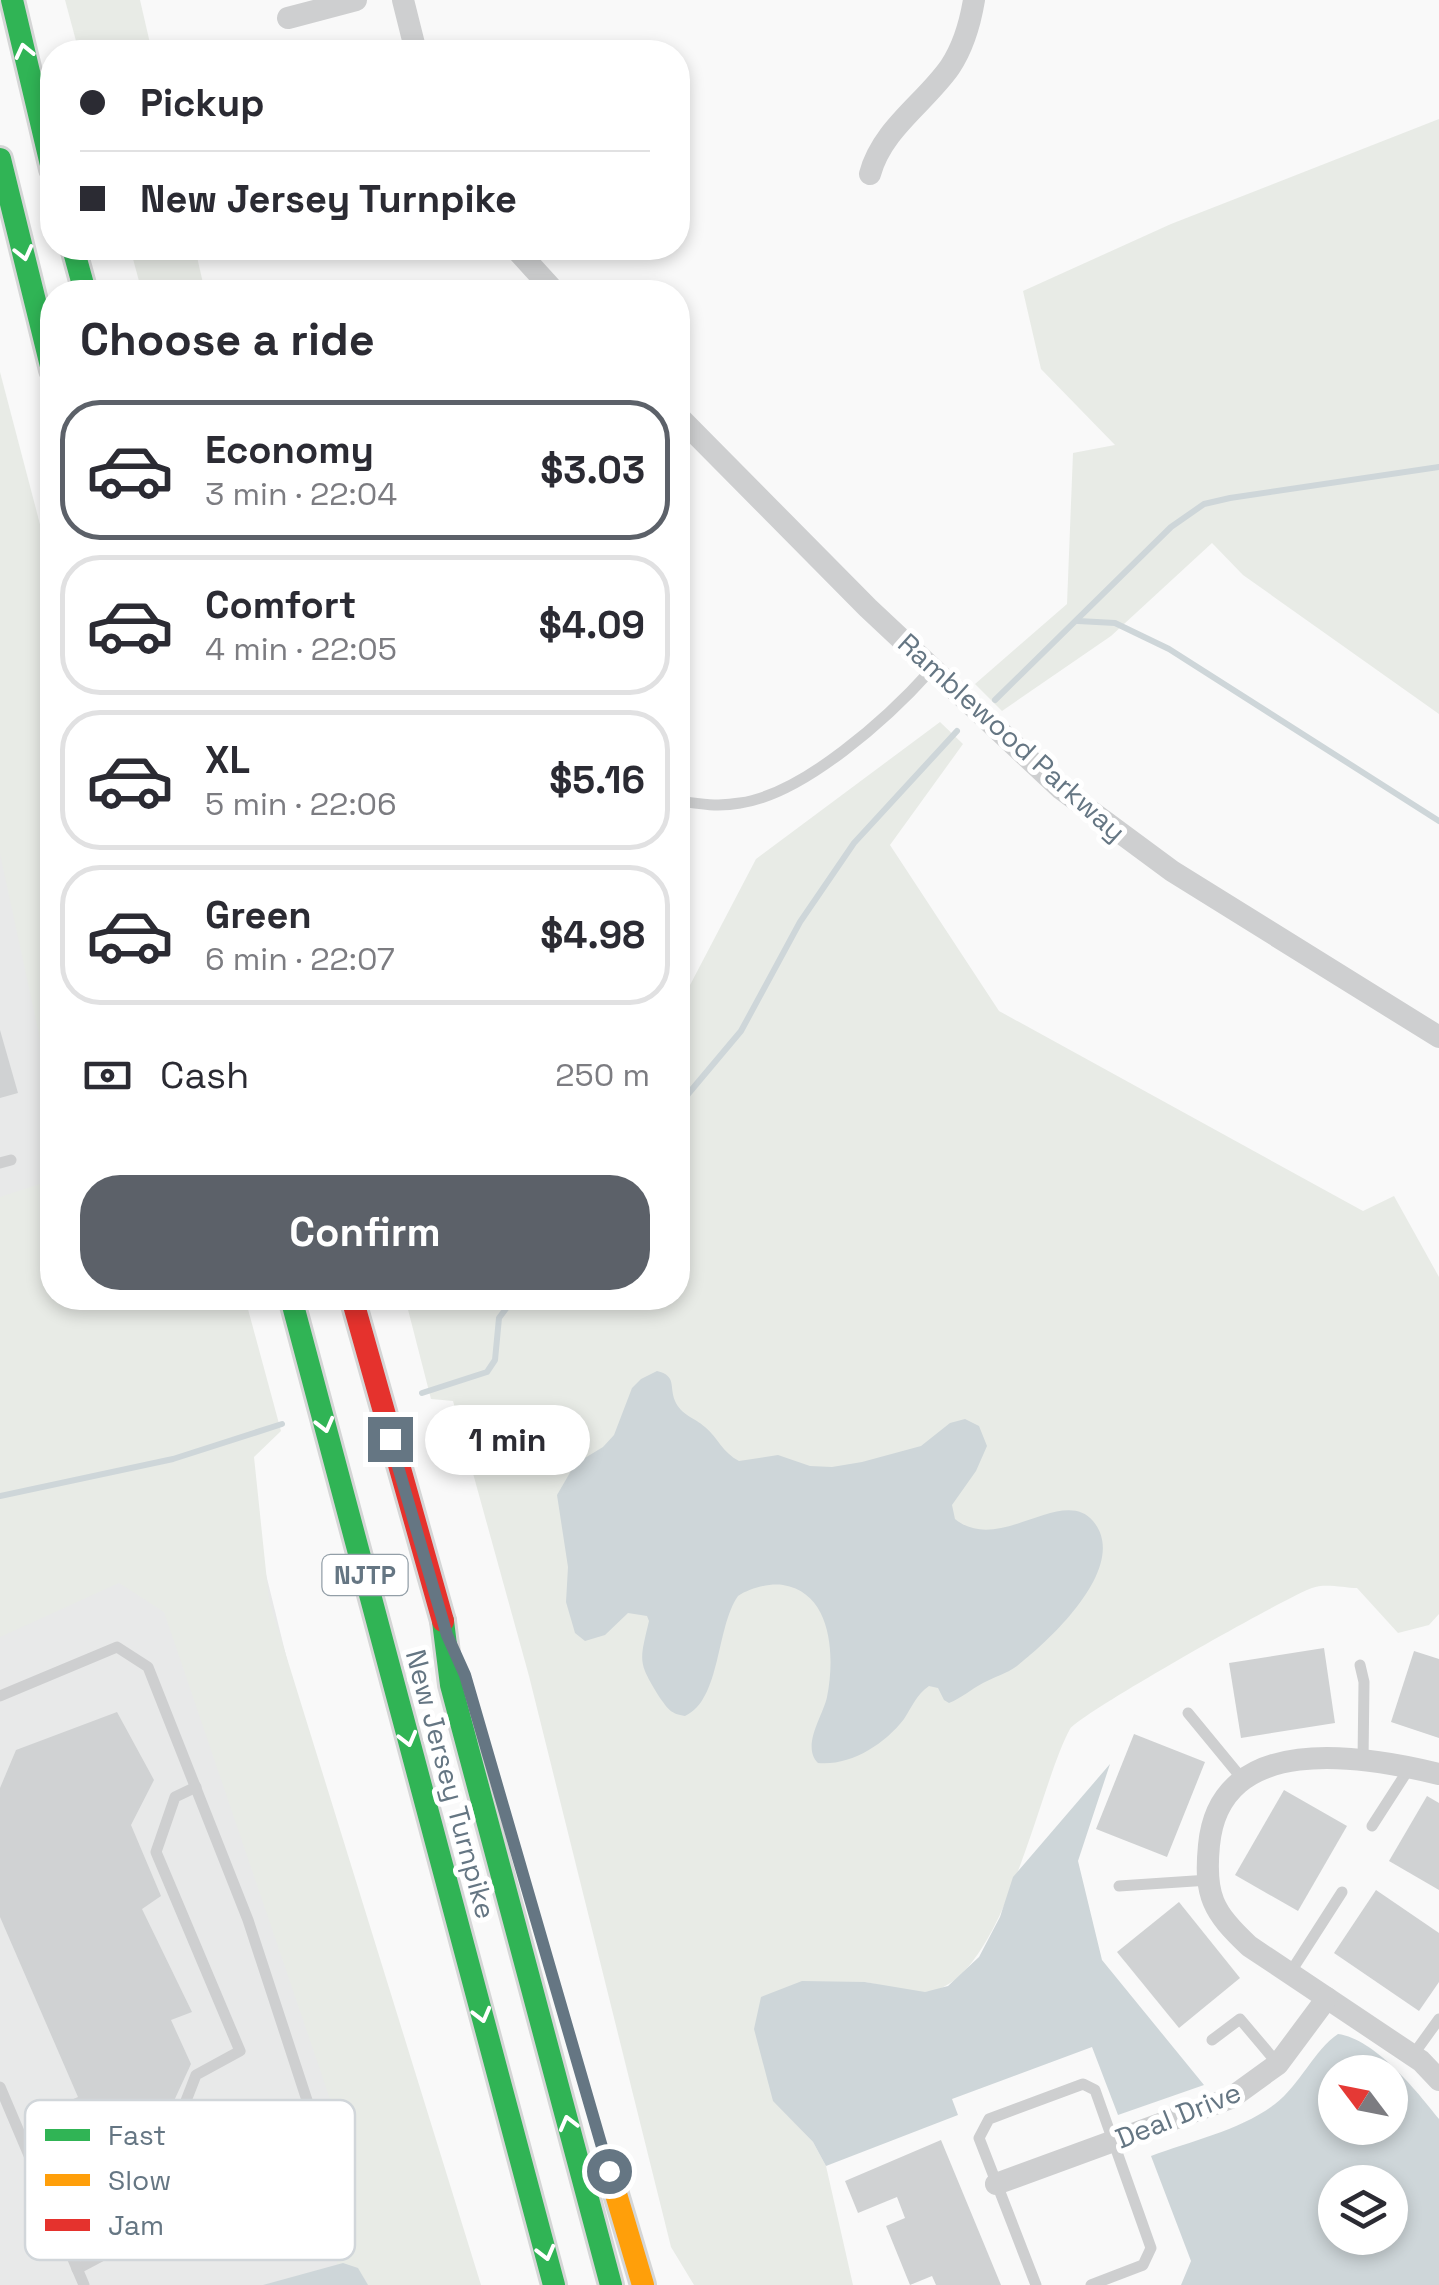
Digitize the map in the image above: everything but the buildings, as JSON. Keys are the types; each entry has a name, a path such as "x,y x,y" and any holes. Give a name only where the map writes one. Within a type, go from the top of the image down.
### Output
{"highway":[{"path":"12,0 40,118"},
{"path":"0,159 40,321"},
{"name":"New Jersey Turnpike","path":"295,1310 554,2285"},
{"name":"New Jersey Turnpike","path":"355,1310 447,1635 451,1685 611,2285"},
{"path":"447,1635 465,1675 564,2022"},
{"path":"430,1820 462,2023 525,2266"},
{"path":"612,2180 643,2285"}],"street":[{"path":"288,18 356,0"},
{"path":"402,0 413,40"},
{"path":"870,174 874,159 893,132 912,106 948,70 962,48 974,0"},
{"path":"526,260 544,280"},
{"name":"Ramblewood Parkway","path":"690,428 932,670 1061,789 1133,845 1439,1037"},
{"path":"1439,1774 1364,1760 1304,1758 1256,1770 1224,1799 1212,1820 1209,1880 1210,1900 1226,1924 1249,1946 1412,2055 1439,2080"},
{"name":"Deal Drive","path":"996,2184 1231,2098 1278,2064 1327,1998"}],"lane":[{"path":"690,803 713,806 766,797 844,750 906,698 932,670"},
{"path":"0,1696 117,1647 148,1668 248,1920 307,2100"},
{"path":"1360,1665 1364,1682 1364,1760"},
{"path":"1188,1713 1244,1781"},
{"path":"1372,1826 1410,1767"},
{"path":"186,2100 196,2075 240,2051 156,1852 175,1798 196,1787"},
{"path":"1119,1886 1209,1880"},
{"path":"1290,1974 1342,1892"},
{"path":"1212,2040 1240,2019 1278,2064"},
{"path":"1412,2055 1439,2019"},
{"path":"1036,2285 979,2138 981,2128 989,2120 1083,2084 1095,2090 1151,2248 1144,2266 1090,2285"},
{"path":"0,2087 25,2146"},
{"path":"73,2260 84,2285"},
{"path":"77,2270 95,2260"}],"shaded area":[{"path":"65,0 140,0 149,40 76,40"},
{"path":"1439,119 1439,714 1243,575 1212,543 1111,636 1002,711 975,684 1067,604 1073,453 1115,445 1041,369 1023,291 1171,224"},
{"path":"133,260 198,260 202,280 139,280"},
{"path":"0,372 40,524 40,1039 0,854"},
{"path":"0,525 40,680 40,1310 201,1310 441,2285 0,2285"},
{"path":"940,722 963,744 890,845 999,1011 1363,1211 1394,1196 1439,1277 1439,1614 1429,1625 1398,1633 1357,1588 1312,1588 1185,1656 1070,1729 1014,1881 976,1957 952,1982 925,1992 865,1982 773,2100 813,2142 826,2166 853,2285 694,2285 671,2247 529,1676 453,1401 431,1399 408,1310 690,1310 690,985 756,859"},
{"path":"40,1184 40,1310 248,1310 281,1431 254,1457 269,1600 481,2285 367,2285 367,2280 337,2264 337,2260 355,2260 355,2100 330,2100 164,1612 119,1583 0,1637 0,1197"},
{"path":"657,1371 670,1379 681,1410 705,1427 739,1461 778,1455 810,1466 862,1462 921,1446 950,1423 965,1419 979,1426 987,1446 976,1471 952,1505 955,1519 972,1528 991,1529 1047,1514 1080,1512 1093,1521 1102,1539 1102,1559 1094,1580 1065,1621 1017,1666 949,1703 938,1688 929,1686 887,1737 866,1752 830,1763 818,1763 812,1748 827,1697 831,1664 821,1614 800,1591 783,1585 754,1588 738,1596 731,1609 712,1679 697,1708 685,1716 676,1714 660,1698 644,1669 647,1616 628,1613 605,1635 585,1641 575,1633 566,1602 568,1567 557,1495 575,1464 603,1447 614,1435 632,1388"},
{"path":"1110,1764 1078,1861 1102,1960 1204,2085 1118,2115 1092,2047 952,2099 958,2115 826,2166 813,2142 773,2101 754,2029 761,1997 802,1981 865,1982 925,1992 948,1986 979,1957 1000,1917 1013,1877"},
{"path":"1338,2034 1366,2045 1379,2055 1318,2055 1318,2145 1408,2145 1408,2083 1439,2119 1439,2285 1181,2285 1191,2261 1151,2156 1262,2113 1284,2096 1322,2049"},
{"path":"343,2263 358,2268 368,2285 263,2285"}],"waterway":[{"path":"995,700 1171,527 1204,504 1439,467"},
{"path":"1078,621 1115,623 1169,649 1439,821"},
{"path":"690,1092 741,1031 800,922 854,843 957,731"},
{"path":"422,1393 487,1372 495,1360 499,1318 505,1310"},
{"path":"0,1496 173,1459 282,1424"}],"traffic: fast":[{"path":"12,0 40,118"},
{"path":"0,159 40,321"},
{"path":"76,260 82,280"},
{"path":"294,1310 554,2285"},
{"path":"443,1621 451,1685 611,2285"}],"traffic: slow":[{"path":"616,2194 643,2285"}],"traffic: jam":[{"path":"355,1310 443,1621"}],"route":[{"path":"390,1439 447,1635 465,1675 609,2171"}]}
